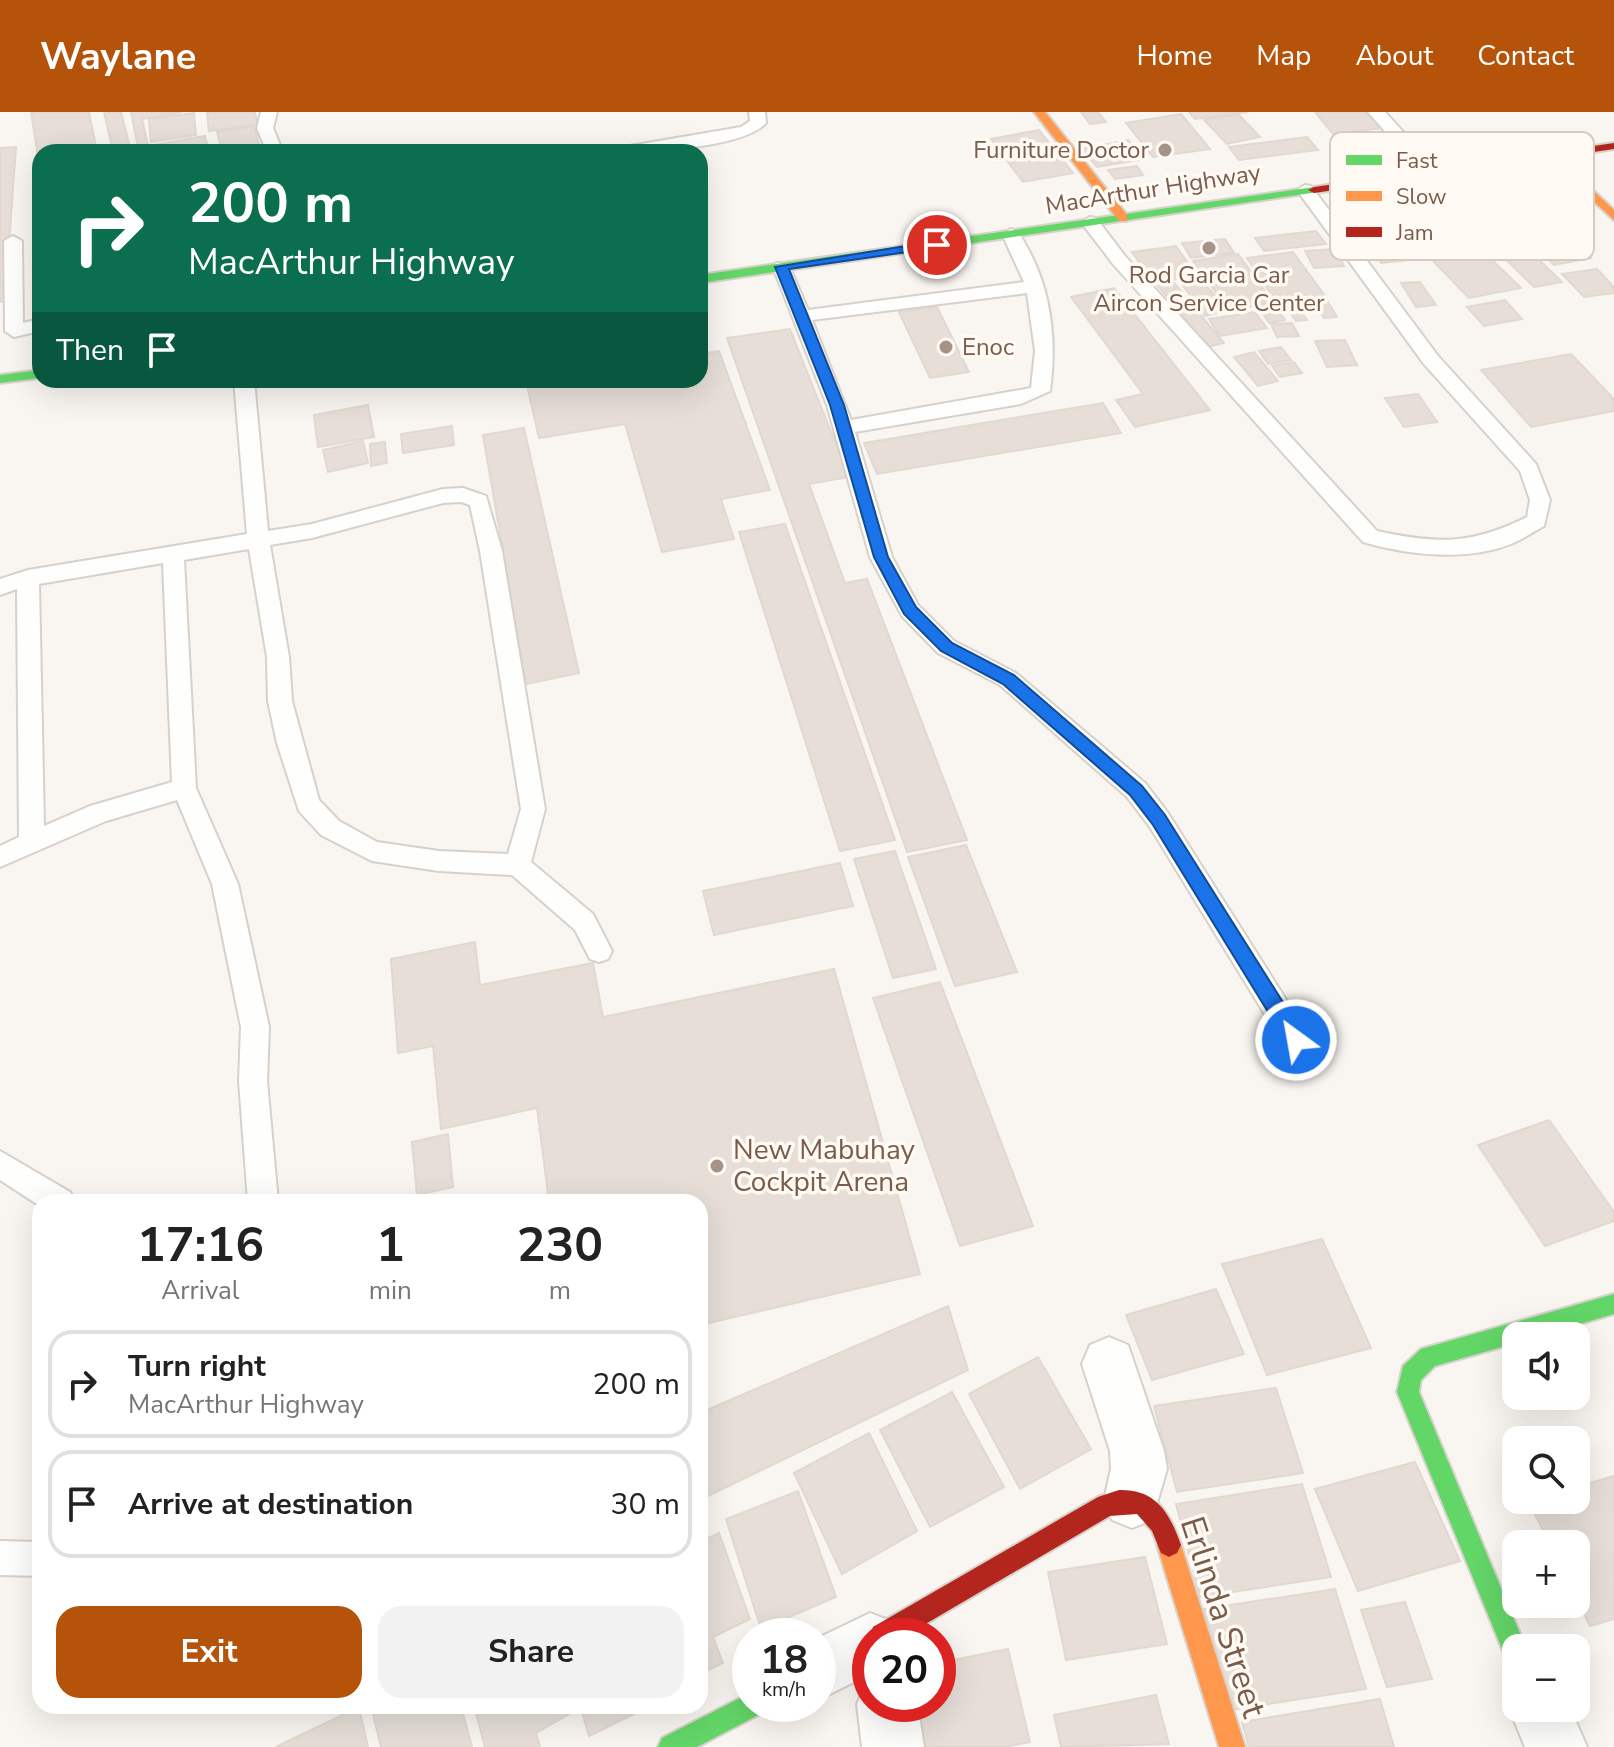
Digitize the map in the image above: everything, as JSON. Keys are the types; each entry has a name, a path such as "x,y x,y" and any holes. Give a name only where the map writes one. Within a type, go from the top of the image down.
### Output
{"main road":[{"path":"1039,112 1123,218"},
{"name":"MacArthur Highway","path":"1594,149 1614,146"},
{"name":"MacArthur Highway","path":"708,278 1330,186"},
{"path":"1594,197 1614,216"},
{"path":"0,379 32,375"},
{"path":"1509,1634 1408,1392 1411,1374 1429,1357 1614,1304"},
{"path":"914,1618 1119,1503"},
{"name":"Erlinda Street","path":"1119,1503 1147,1505 1160,1516 1232,1747"},
{"path":"671,1747 732,1715"}],"street":[{"path":"1109,1364 1137,1451 1139,1469 1119,1503"},
{"path":"890,1722 893,1747"},
{"path":"1545,1722 1556,1747"}],"lane":[{"path":"269,112 265,128 272,144"},
{"path":"670,144 746,131 758,123 757,112"},
{"path":"1376,112 1394,132"},
{"path":"1305,190 1330,224"},
{"path":"1090,222 1119,260 1370,537 1402,544 1443,547 1501,540 1537,521 1540,500 1529,469 1431,360 1357,260"},
{"path":"844,427 1021,398 1040,391 1044,371 1037,286 1011,234"},
{"path":"13,241 14,331 32,327"},
{"path":"782,267 844,427 881,557 910,610 946,647 1008,679 1136,790 1159,820 1296,1040"},
{"path":"801,316 1037,286"},
{"path":"245,388 259,541 289,743 308,804 330,828 372,851 439,861 518,865 584,922 599,951"},
{"path":"0,587 28,578 259,541 358,521 443,496 463,495 479,501 491,551 533,809 518,865"},
{"path":"173,555 184,788 225,884 255,1027 253,1081 262,1194"},
{"path":"28,578 32,843"},
{"path":"0,857 99,813 184,788"},
{"path":"0,1164 47,1194"},
{"path":"0,1558 32,1559"}],"building":[{"path":"31,112 89,112 95,144 36,144"},
{"path":"104,112 121,112 129,144 111,144"},
{"path":"131,112 182,112 142,119 148,144 137,144"},
{"path":"207,112 255,112 257,124 209,131"},
{"path":"1081,112 1098,112 1106,122 1090,124"},
{"path":"1189,112 1248,112 1195,119"},
{"path":"1315,112 1370,112 1384,128 1350,132 1331,132"},
{"path":"194,113 196,135 151,142 149,119"},
{"path":"1181,114 1210,149 1153,157 1126,123"},
{"path":"1238,114 1260,137 1227,144 1204,120"},
{"path":"254,126 259,144 220,144 217,132"},
{"path":"1039,130 1073,173 1023,182 991,139"},
{"path":"205,136 207,144 159,144"},
{"path":"1307,137 1318,150 1239,160 1229,147"},
{"path":"1128,140 1144,159 1097,167 1081,149"},
{"path":"16,147 5,301 0,302 0,148"},
{"path":"1137,166 1143,175 1115,179 1108,170"},
{"path":"1316,231 1326,244 1264,251 1255,238"},
{"path":"1225,239 1234,253 1191,258 1182,243"},
{"path":"1176,246 1197,276 1153,283 1132,252"},
{"path":"1330,249 1330,260 1341,260 1344,266 1314,268 1305,251"},
{"path":"1293,252 1325,296 1277,303 1247,258"},
{"path":"1238,254 1273,302 1229,311 1193,261"},
{"path":"1379,260 1410,260 1381,263"},
{"path":"1432,260 1492,260 1521,288 1469,298"},
{"path":"1506,260 1539,260 1562,282 1534,287"},
{"path":"1549,260 1580,260 1554,265"},
{"path":"1597,269 1614,287 1614,293 1584,297 1562,274"},
{"path":"1201,279 1227,311 1205,316 1181,283"},
{"path":"1420,282 1436,305 1416,307 1401,283"},
{"path":"1174,283 1224,343 1208,347 1158,286"},
{"path":"1114,288 1210,410 1135,427 1116,400 1143,394 1071,297"},
{"path":"1326,299 1337,317 1324,318 1313,300"},
{"path":"1505,300 1522,319 1484,326 1467,307"},
{"path":"1274,304 1285,320 1269,323 1258,306"},
{"path":"937,307 969,372 930,378 899,312"},
{"path":"1297,307 1307,320 1296,321 1287,308"},
{"path":"1255,312 1267,328 1220,336 1209,319"},
{"path":"1292,323 1299,336 1277,337 1271,324"},
{"path":"790,329 849,477 809,484 845,583 867,579 967,840 907,852 727,338"},
{"path":"1345,340 1357,365 1327,367 1315,341"},
{"path":"1281,347 1291,360 1268,364 1259,351"},
{"path":"719,351 770,490 721,499 734,539 662,552 625,424 539,438 528,388 708,388 708,353"},
{"path":"1254,352 1278,381 1258,386 1234,357"},
{"path":"1571,354 1614,399 1614,411 1531,427 1481,370"},
{"path":"1294,362 1302,373 1280,377 1272,366"},
{"path":"1418,394 1437,422 1404,427 1385,398"},
{"path":"1103,403 1121,433 877,474 864,443"},
{"path":"368,405 374,437 318,447 314,415"},
{"path":"452,426 454,445 403,453 401,434"},
{"path":"524,428 579,673 526,684 483,435"},
{"path":"363,441 368,463 328,472 323,450"},
{"path":"385,442 387,463 371,466 370,444"},
{"path":"785,524 895,840 840,851 739,532"},
{"path":"966,845 1017,972 955,986 908,857"},
{"path":"895,851 936,969 893,978 854,859"},
{"path":"840,863 853,906 714,935 703,891"},
{"name":"New Mabuhay Cockpit Arena","path":"475,942 480,985 593,963 603,1017 834,969 920,1274 708,1323 708,1194 548,1194 537,1108 441,1129 433,1046 398,1053 391,959"},
{"path":"940,982 1033,1226 960,1246 873,998"},
{"path":"1549,1120 1614,1212 1614,1221 1545,1246 1478,1145"},
{"path":"448,1134 453,1187 417,1194 412,1142"},
{"path":"1322,1239 1371,1348 1267,1375 1222,1264"},
{"path":"1216,1289 1244,1354 1152,1380 1126,1315"},
{"path":"948,1306 968,1370 708,1496 708,1410"},
{"path":"1038,1357 1091,1449 1020,1489 969,1394"},
{"path":"1276,1388 1303,1473 1177,1492 1154,1406"},
{"path":"952,1392 1004,1487 930,1527 880,1430"},
{"path":"869,1433 917,1531 842,1574 794,1473"},
{"path":"1415,1462 1460,1561 1358,1591 1315,1489"},
{"path":"1614,1476 1614,1619 1590,1626 1586,1618 1590,1618 1590,1530 1543,1530 1535,1514 1590,1514 1590,1483"},
{"path":"1302,1484 1331,1577 1200,1597 1176,1504"},
{"path":"798,1491 836,1597 787,1618 758,1618 726,1519"},
{"path":"719,1533 750,1618 732,1618 732,1628 713,1637 723,1663 708,1670 708,1538"},
{"path":"1145,1557 1167,1644 1066,1660 1048,1572"},
{"path":"1335,1589 1366,1689 1230,1710 1204,1609"},
{"path":"1405,1602 1432,1679 1387,1687 1361,1610"},
{"path":"1008,1649 1030,1742 1004,1747 923,1747 918,1722 956,1722 956,1659"},
{"path":"1156,1695 1169,1744 1061,1747 1054,1715"},
{"path":"1380,1699 1394,1747 1249,1747 1242,1722"},
{"path":"344,1714 361,1714 368,1747 276,1747"},
{"path":"373,1714 463,1714 472,1747 381,1747"},
{"path":"476,1714 569,1714 536,1733 540,1747 485,1747"},
{"path":"582,1714 634,1714 589,1736"}],"traffic: fast":[{"path":"708,278 1314,190"},
{"path":"0,379 32,375"},
{"path":"1509,1634 1408,1392 1411,1374 1429,1357 1614,1304"},
{"path":"671,1747 732,1715"}],"traffic: slow":[{"path":"1039,112 1123,218"},
{"path":"1594,197 1614,216"},
{"path":"1169,1545 1232,1747"}],"traffic: jam":[{"path":"1594,149 1614,146"},
{"path":"1314,190 1330,188"},
{"path":"913,1618 1106,1505 1131,1502 1148,1508 1160,1523 1169,1545"}],"place":[{"name":"Furniture Doctor","path":"1165,150"},
{"name":"Rod Garcia Car Aircon Service Center","path":"1209,248"},
{"name":"Enoc","path":"946,347"},
{"name":"New Mabuhay Cockpit Arena","path":"717,1166"}],"route":[{"path":"937,245 782,267 837,405 881,557 910,610 946,647 1008,679 1136,790 1159,820 1296,1040"}]}
